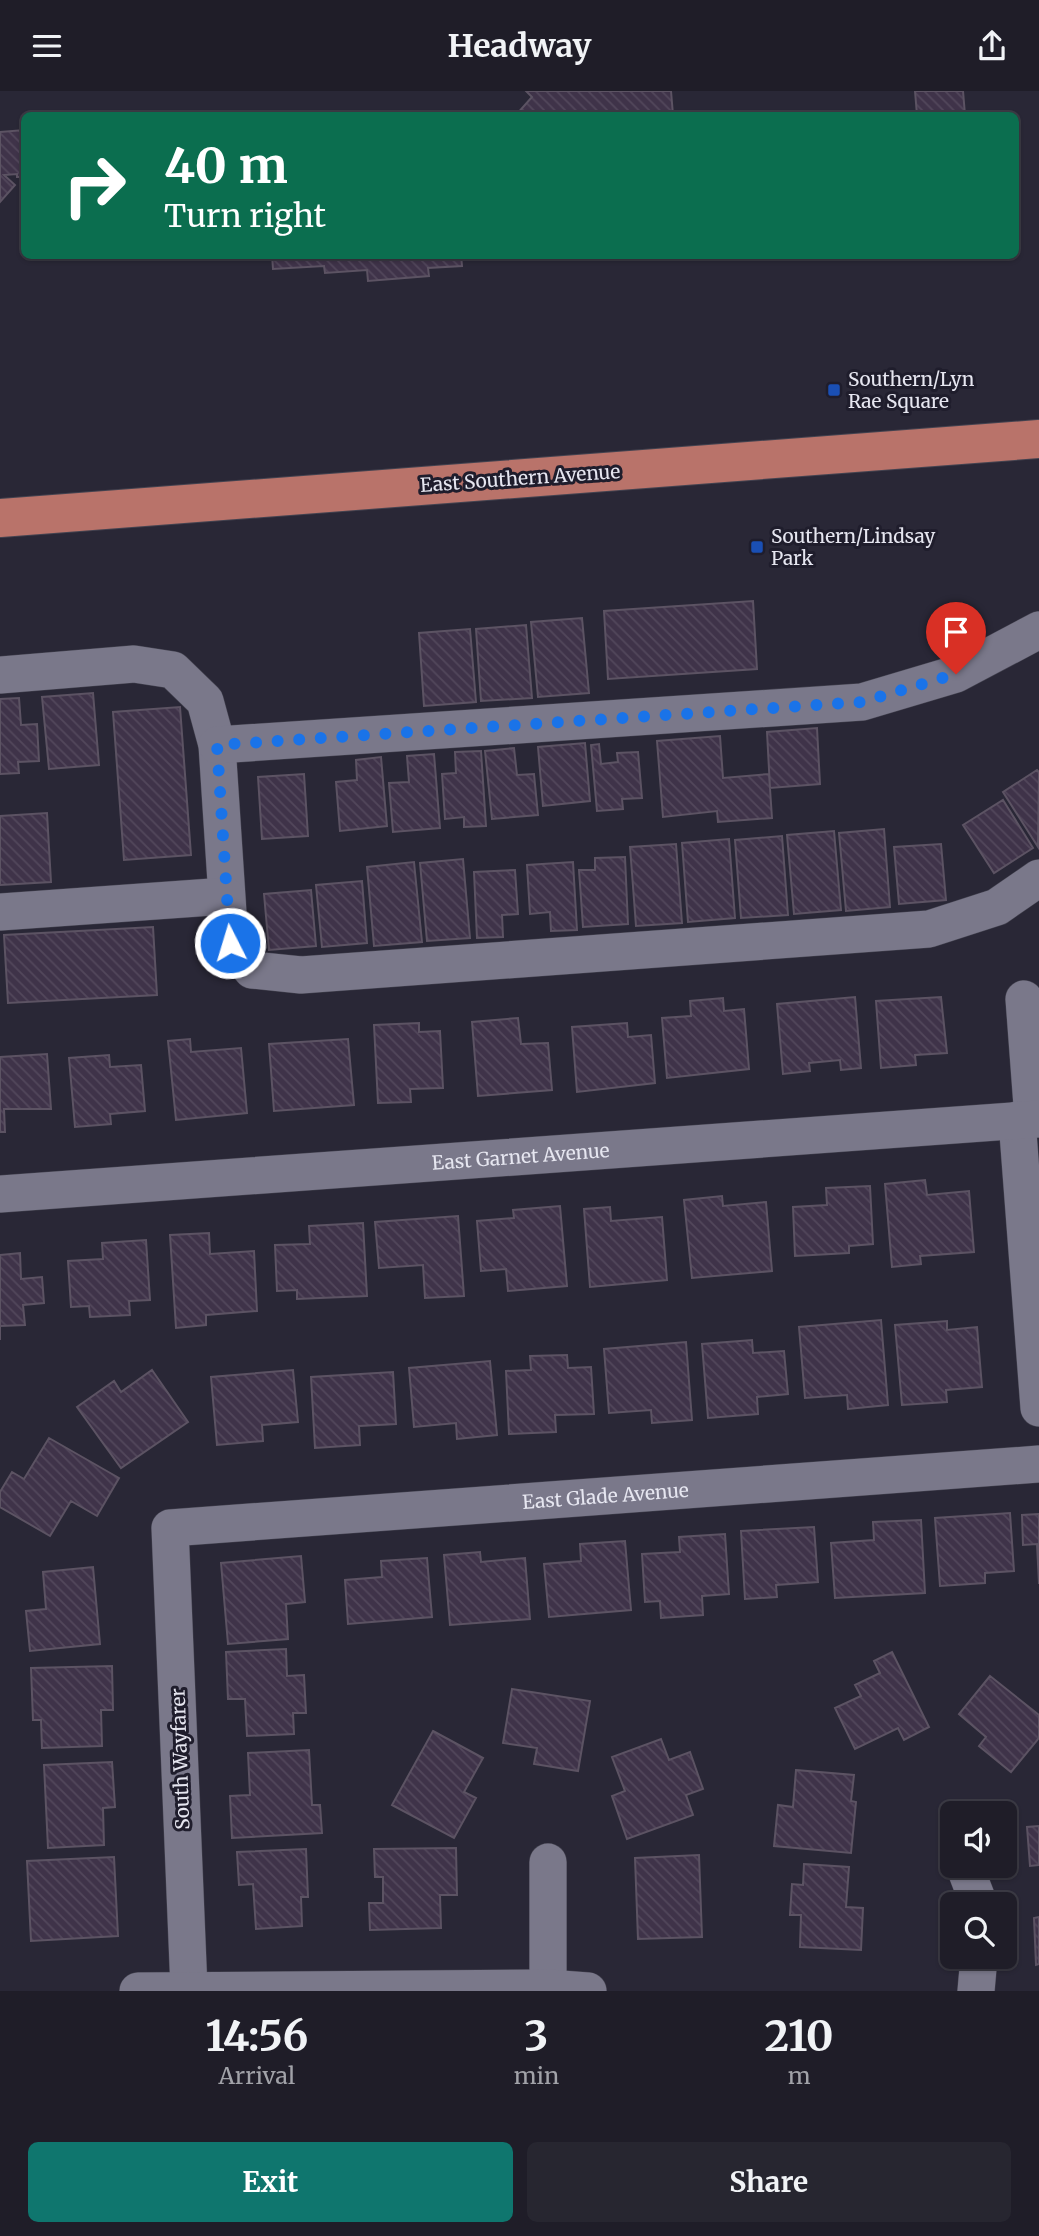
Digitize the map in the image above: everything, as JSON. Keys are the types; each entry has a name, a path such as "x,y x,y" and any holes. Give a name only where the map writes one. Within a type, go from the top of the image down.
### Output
{"main road":[{"name":"East Southern Avenue","path":"0,518 1039,439"}],"street":[{"path":"217,745 862,702 956,674 1039,630"},
{"path":"0,675 134,664 173,670 205,701 217,745 230,943 253,970 301,975 929,929 997,907 1039,878"},
{"path":"0,912 226,895"},
{"path":"1024,999 1039,1408"},
{"name":"East Garnet Avenue","path":"0,1194 1030,1119"},
{"name":"East Glade Avenue","path":"170,1528 1039,1464"},
{"name":"South Wayfarer","path":"170,1528 189,1989"},
{"path":"548,1862 548,1988"},
{"path":"976,1991 978,1969"},
{"path":"138,1991 548,1988 588,1991"}],"building":[{"path":"526,91 671,91 673,112 519,112 532,97"},
{"path":"915,91 963,91 965,112 917,112"},
{"path":"21,130 21,177 17,177 17,174 4,175 15,185 0,202 0,132"},
{"path":"272,259 461,259 462,266 428,268 429,276 368,281 367,270 325,273 324,266 273,269"},
{"path":"753,601 757,669 608,679 604,611"},
{"path":"582,618 589,693 538,697 531,622"},
{"path":"526,625 532,698 481,701 476,629"},
{"path":"470,629 476,702 424,706 419,633"},
{"path":"93,693 99,765 49,769 42,697"},
{"path":"19,698 21,725 37,724 39,761 18,762 19,773 0,774 0,699"},
{"path":"180,707 191,855 124,860 113,712"},
{"path":"817,728 820,784 770,788 767,732"},
{"path":"720,736 723,778 769,774 772,818 718,822 717,811 663,817 657,741"},
{"path":"585,743 590,801 543,806 538,747"},
{"path":"599,744 601,764 618,762 617,753 638,752 642,798 622,799 623,809 597,811 591,745"},
{"path":"514,748 517,775 534,774 538,815 492,819 485,751"},
{"path":"481,751 486,826 464,827 464,817 445,819 442,774 456,773 455,752"},
{"path":"434,754 440,828 393,832 389,783 409,782 407,756"},
{"path":"381,757 387,826 340,831 336,782 357,780 356,760"},
{"path":"1037,770 1039,772 1038,847 1003,792"},
{"path":"304,774 308,836 262,839 258,777"},
{"path":"1003,800 1033,848 994,873 963,825"},
{"path":"47,813 51,882 0,885 0,816"},
{"path":"884,829 890,907 846,911 839,833"},
{"path":"834,831 841,910 794,914 787,835"},
{"path":"782,836 788,915 741,918 735,840"},
{"path":"729,839 735,918 688,922 682,843"},
{"path":"676,844 682,923 636,926 630,847"},
{"path":"941,844 946,900 899,904 894,847"},
{"path":"625,857 628,924 583,927 579,870 595,870 595,858"},
{"path":"463,859 470,938 427,941 420,863"},
{"path":"414,862 422,942 374,946 367,867"},
{"path":"573,862 577,930 551,931 550,912 530,914 527,865"},
{"path":"515,870 518,914 502,915 503,937 477,938 474,872"},
{"path":"362,881 367,943 322,947 316,885"},
{"path":"311,890 316,946 269,950 264,894"},
{"path":"153,927 157,995 8,1003 4,935"},
{"path":"855,997 861,1068 841,1070 840,1060 809,1063 810,1071 783,1074 777,1004"},
{"path":"941,997 947,1053 915,1055 916,1065 881,1068 876,1001"},
{"path":"723,998 724,1011 744,1009 749,1069 667,1078 662,1018 691,1016 690,1001"},
{"path":"518,1018 521,1044 548,1043 552,1090 478,1096 472,1022"},
{"path":"419,1023 419,1032 440,1031 443,1088 410,1089 411,1102 378,1103 374,1025"},
{"path":"627,1023 628,1037 651,1035 655,1083 577,1092 572,1027"},
{"path":"190,1039 191,1052 241,1048 247,1113 176,1120 168,1041"},
{"path":"348,1039 354,1105 274,1111 269,1044"},
{"path":"47,1054 51,1109 4,1109 5,1132 0,1132 0,1057"},
{"path":"109,1055 110,1067 141,1065 145,1111 110,1114 111,1124 75,1127 69,1058"},
{"path":"925,1180 927,1195 969,1191 974,1252 920,1256 921,1264 892,1267 885,1184"},
{"path":"870,1186 873,1244 849,1246 849,1253 795,1256 793,1207 827,1205 826,1188"},
{"path":"722,1196 723,1206 766,1202 772,1271 692,1278 684,1200"},
{"path":"560,1206 567,1286 508,1291 506,1269 481,1271 477,1221 514,1218 513,1210"},
{"path":"610,1207 611,1221 662,1217 667,1280 590,1287 584,1209"},
{"path":"458,1216 464,1296 425,1298 423,1265 379,1268 375,1222"},
{"path":"363,1223 367,1296 297,1299 297,1290 277,1291 275,1245 310,1244 309,1226"},
{"path":"209,1233 210,1254 254,1251 257,1311 206,1315 206,1325 176,1328 170,1235"},
{"path":"146,1240 150,1300 129,1301 130,1315 90,1317 89,1306 71,1307 68,1261 103,1259 102,1243"},
{"path":"20,1253 21,1279 42,1277 44,1303 23,1305 25,1325 0,1326 0,1255"},
{"path":"881,1320 888,1405 848,1409 847,1395 805,1398 799,1327"},
{"path":"947,1321 947,1330 977,1327 982,1387 946,1390 947,1402 902,1405 895,1325"},
{"path":"752,1340 753,1353 784,1351 788,1394 757,1397 758,1414 708,1418 702,1344"},
{"path":"686,1342 692,1420 652,1423 651,1410 609,1413 604,1349"},
{"path":"567,1355 568,1368 591,1367 594,1414 555,1415 556,1432 509,1434 506,1371 531,1370 530,1356"},
{"path":"490,1361 497,1435 457,1439 456,1423 414,1427 409,1368"},
{"path":"152,1370 188,1422 121,1468 77,1407 114,1381 121,1392"},
{"path":"293,1370 298,1422 262,1425 263,1441 217,1445 211,1377"},
{"path":"393,1372 396,1424 359,1426 360,1445 315,1448 311,1377"},
{"path":"49,1438 119,1478 97,1516 71,1501 50,1536 0,1507 0,1492 12,1472 24,1479"},
{"path":"1010,1513 1014,1571 985,1573 985,1583 940,1586 935,1518"},
{"path":"1039,1514 1039,1584 1037,1544 1023,1545 1022,1515"},
{"path":"921,1520 925,1593 835,1598 831,1543 874,1540 873,1522"},
{"path":"814,1527 818,1582 776,1585 777,1597 745,1599 741,1531"},
{"path":"725,1534 729,1594 702,1596 703,1615 661,1618 660,1601 645,1602 642,1554 680,1552 679,1537"},
{"path":"625,1541 631,1610 549,1617 544,1564 581,1561 580,1544"},
{"path":"480,1552 481,1562 525,1558 530,1619 450,1625 444,1555"},
{"path":"301,1556 305,1602 286,1604 288,1639 228,1644 221,1563"},
{"path":"427,1558 432,1617 348,1624 345,1580 382,1577 381,1561"},
{"path":"93,1567 100,1644 30,1651 26,1611 46,1609 43,1572"},
{"path":"286,1649 287,1676 304,1675 306,1713 293,1713 294,1734 247,1736 245,1699 228,1699 226,1652"},
{"path":"892,1652 929,1727 904,1740 898,1728 855,1749 835,1708 861,1696 855,1685 880,1673 874,1661"},
{"path":"112,1666 113,1710 101,1710 102,1746 42,1748 41,1720 33,1720 31,1668"},
{"path":"990,1676 1039,1715 1039,1738 1011,1772 979,1746 986,1737 959,1714"},
{"path":"512,1689 590,1701 578,1771 534,1764 537,1748 503,1743"},
{"path":"433,1731 483,1758 464,1792 476,1798 454,1838 392,1805"},
{"path":"661,1739 669,1760 690,1752 703,1789 686,1795 693,1815 627,1839 612,1796 625,1791 612,1757"},
{"path":"309,1750 312,1805 320,1805 322,1833 232,1838 230,1796 250,1795 248,1753"},
{"path":"112,1762 115,1807 103,1808 104,1845 48,1848 44,1765"},
{"path":"796,1770 854,1775 851,1801 856,1802 851,1853 774,1846 778,1805 793,1807"},
{"path":"1039,1826 1039,1865 1030,1866 1027,1827"},
{"path":"456,1848 457,1895 440,1895 441,1928 370,1930 369,1903 383,1903 383,1877 375,1877 374,1849"},
{"path":"306,1849 308,1897 301,1897 302,1926 256,1929 253,1884 239,1885 237,1852"},
{"path":"699,1855 702,1937 638,1939 635,1858"},
{"path":"114,1857 118,1936 31,1941 27,1861"},
{"path":"804,1864 849,1867 846,1907 863,1908 861,1950 800,1947 801,1915 790,1915 792,1884 803,1885"},
{"path":"1039,1917 1039,1964 1036,1965 1034,1918"}],"place":[{"name":"Southern/Lyn Rae Square","path":"834,390"},
{"name":"Southern/Lindsay Park","path":"757,547"}],"route":[{"path":"230,943 217,745 862,702 956,674"}]}
